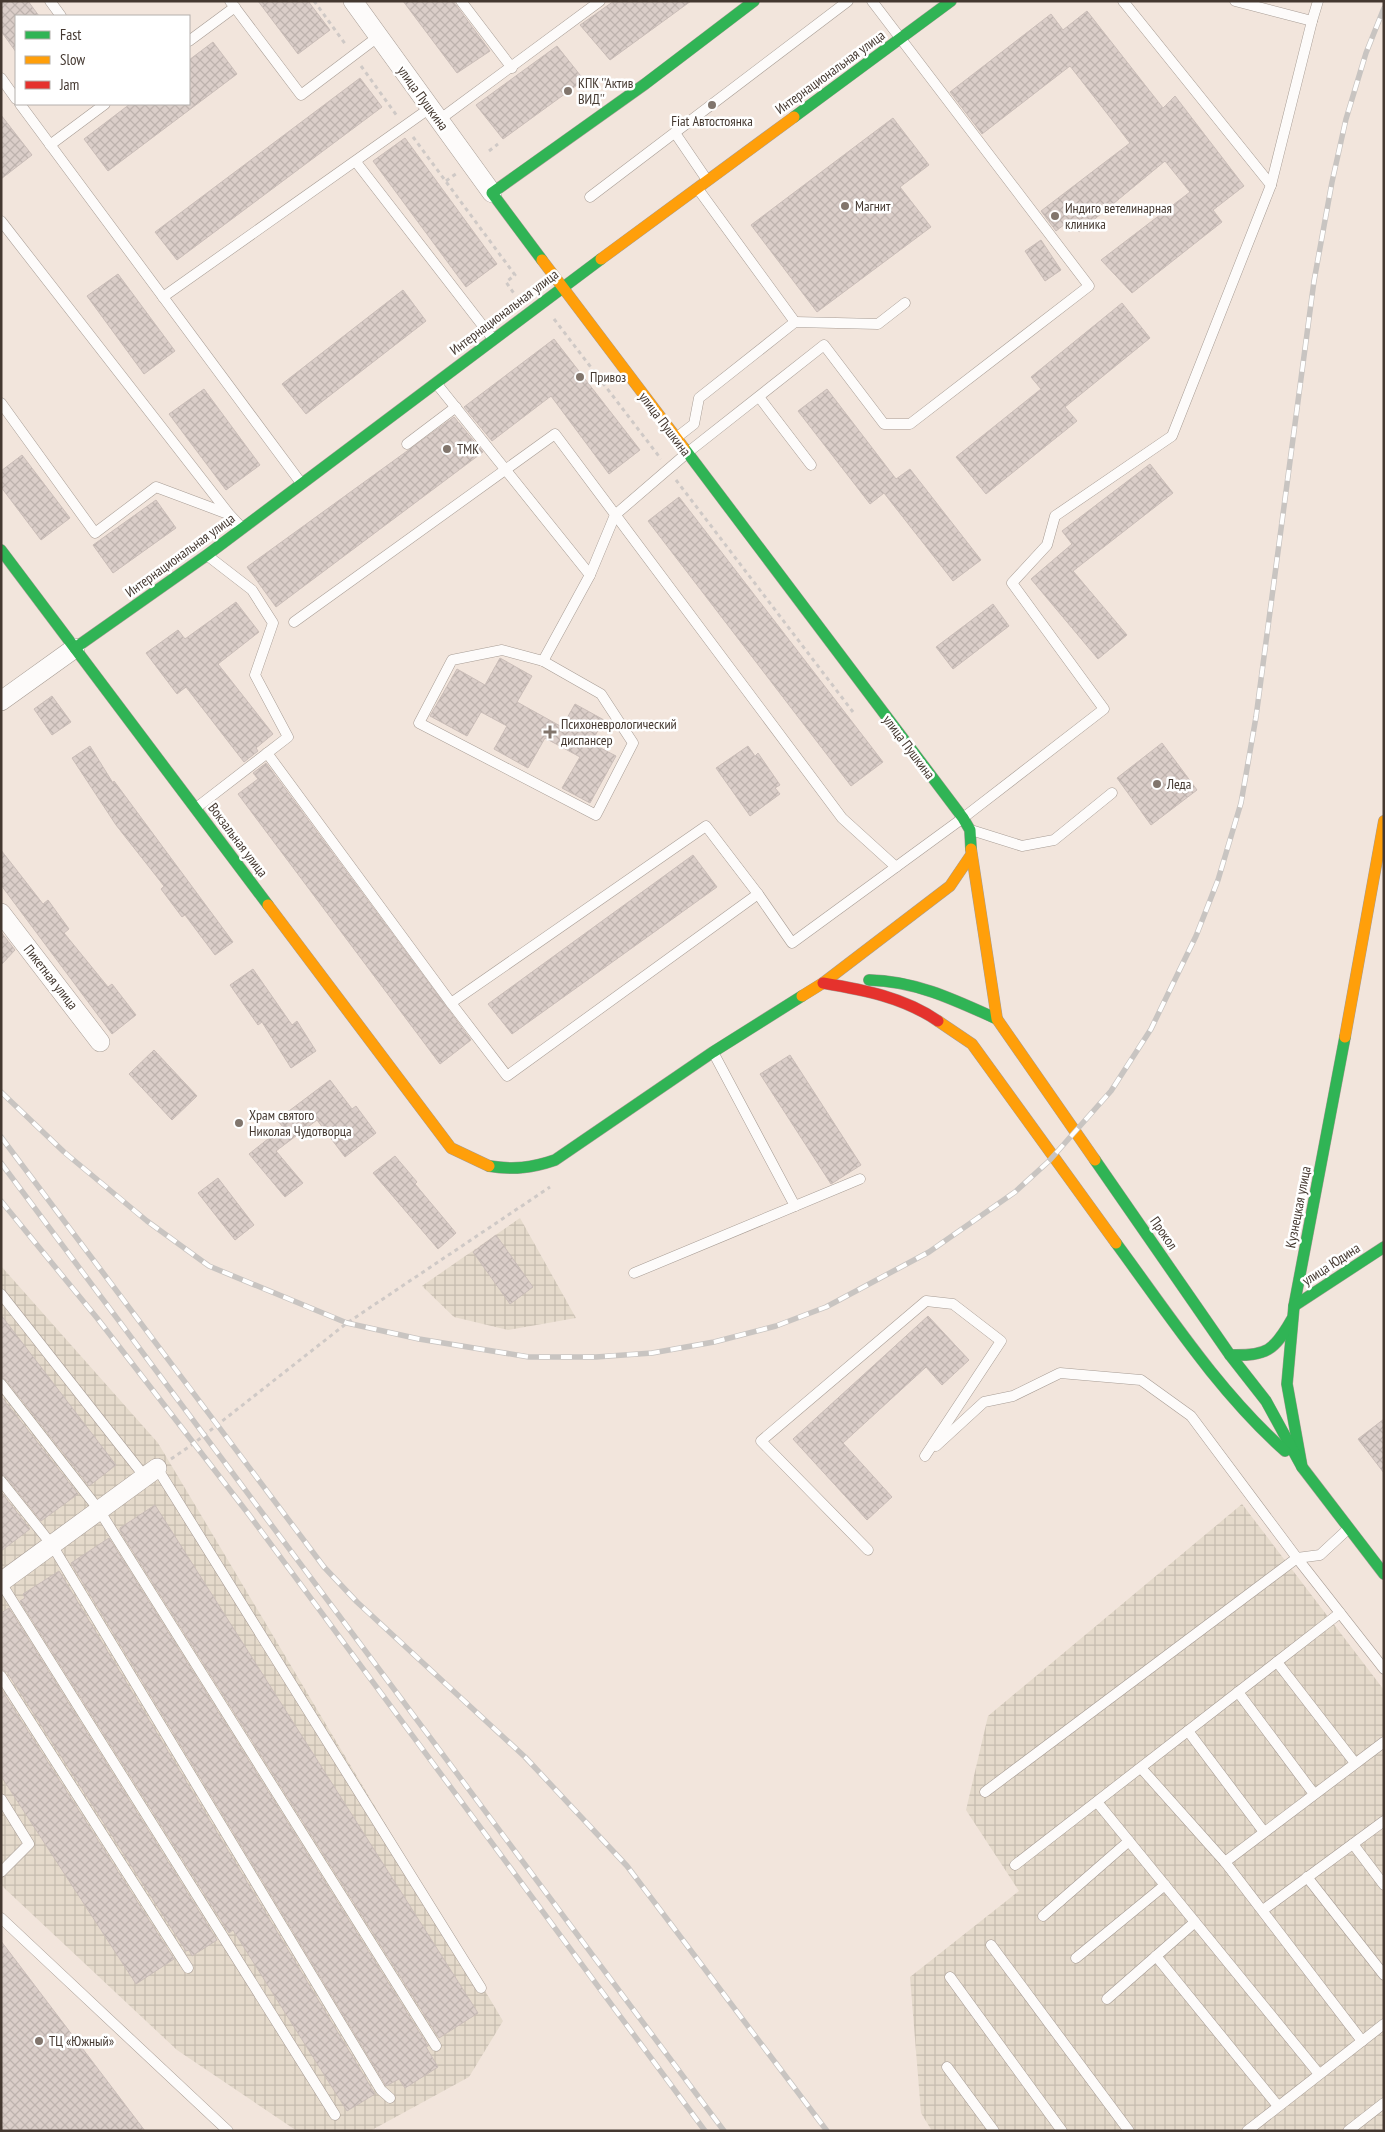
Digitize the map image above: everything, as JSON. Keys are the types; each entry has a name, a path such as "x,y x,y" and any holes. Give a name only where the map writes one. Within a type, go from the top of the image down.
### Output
{"main road":[{"path":"492,193 645,84 754,1"},
{"name":"Интернациональная улица","path":"75,648 208,555 435,382 951,1"},
{"name":"улица Пушкина","path":"492,193 963,818 970,830"},
{"name":"Вокзальная улица","path":"1,550 451,1148 464,1158 485,1166 506,1170 526,1169 556,1160 713,1052"},
{"name":"Кузнецкая улица","path":"1384,820 1353,996 1293,1312 1287,1384 1302,1467 1384,1574"},
{"path":"970,830 970,855 997,1019"},
{"path":"713,1052 823,983 950,886 970,855"},
{"path":"823,983 889,979 936,991 997,1019"},
{"path":"823,983 880,993 928,1014 972,1044 1205,1365 1258,1427 1302,1467"},
{"name":"Прокол","path":"997,1019 1230,1355 1266,1401 1302,1467"},
{"name":"улица Юдина","path":"1293,1312 1384,1247"},
{"path":"1230,1355 1260,1356 1279,1343 1293,1312"}],"street":[{"name":"улица Пушкина","path":"353,1 492,193"},
{"path":"1,700 75,648"},
{"name":"Пикетная улица","path":"1,913 100,1042"},
{"path":"1,1583 151,1473"}],"lane":[{"path":"50,1 60,15"},
{"path":"461,1 512,68"},
{"path":"163,297 405,126 435,114 512,68 600,1"},
{"path":"590,197 848,1"},
{"path":"543,661 590,575 615,515 687,454 824,345 884,424 910,424 1089,286 872,1"},
{"path":"1123,1 1271,185"},
{"path":"1235,1 1312,21"},
{"path":"451,1003 706,826 792,942 963,818 1104,709 1012,583 1047,545 1055,516 1172,436 1271,185 1318,1"},
{"path":"190,40 233,4 301,95 379,36"},
{"path":"1,78 15,98"},
{"path":"21,105 302,484"},
{"path":"50,145 104,105"},
{"path":"675,133 708,180"},
{"path":"356,162 493,339"},
{"path":"698,188 795,322"},
{"path":"1,221 229,514 243,529"},
{"path":"676,438 694,424 699,398 795,322 878,324 905,304"},
{"path":"435,382 508,470 590,575"},
{"path":"759,397 811,465"},
{"path":"1,403 95,532 156,487 229,514"},
{"path":"407,444 456,407"},
{"path":"294,622 508,470 555,434 842,818 896,867"},
{"path":"196,808 288,737 255,675 273,623 252,590 208,555"},
{"path":"502,650 543,661 601,694 633,742 596,815 420,723 452,660 502,650"},
{"path":"267,753 507,1076 758,894"},
{"path":"970,830 1022,846 1054,840 1112,793"},
{"path":"713,1052 794,1206"},
{"path":"634,1273 860,1179"},
{"path":"1,1294 151,1473 482,1988"},
{"path":"868,1550 761,1440 926,1300 953,1304 1001,1341 925,1456 984,1402 1013,1396 1060,1373 1140,1380 1191,1416 1297,1558 1384,1669"},
{"path":"1,1384 99,1510 436,2046"},
{"path":"1,1481 52,1545 381,2090 390,2098"},
{"path":"985,1792 1297,1558 1320,1555 1349,1528"},
{"path":"1,1583 335,2115"},
{"path":"1015,1865 1340,1613"},
{"path":"1277,1662 1355,1763"},
{"path":"1,1676 188,1968"},
{"path":"1238,1692 1314,1794"},
{"path":"1188,1731 1264,1832"},
{"path":"1224,1862 1384,1742"},
{"path":"1141,1768 1224,1862 1263,1910 1362,2041"},
{"path":"1,1800 30,1844 1,1872"},
{"path":"1097,1802 1319,2074"},
{"path":"1263,1910 1384,1821"},
{"path":"1043,1916 1129,1842"},
{"path":"1353,1844 1384,1885"},
{"path":"1307,1877 1384,1975"},
{"path":"1076,1958 1165,1885"},
{"path":"1,1918 228,2131"},
{"path":"1106,1999 1195,1922"},
{"path":"991,1945 1129,2131"},
{"path":"1156,1956 1278,2106"},
{"path":"950,1977 1062,2131"},
{"path":"1247,2131 1384,2024"},
{"path":"947,2067 994,2131"},
{"path":"1348,2131 1384,2103"}],"path":[{"path":"314,1 515,275 506,282 520,303"},
{"path":"488,151 498,144"},
{"path":"446,181 462,169"},
{"path":"551,314 854,714"},
{"path":"151,1473 194,1444 347,1324 554,1184"}],"shaded area":[{"path":"520,1218 576,1318 508,1330 454,1317 422,1286"},
{"path":"1,1266 158,1443 503,2021 469,2077 370,2131 297,2131 177,2050 1,1885"},
{"path":"1242,1504 1384,1690 1384,2131 932,2131 921,2113 910,1977 1019,1891 966,1810 988,1716"}],"building":[{"path":"1,1 28,1 38,15 15,15 15,51 1,31"},
{"path":"258,1 308,1 330,30 298,54"},
{"path":"403,1 453,1 490,51 457,73"},
{"path":"614,1 691,1 610,60 580,25"},
{"path":"1087,11 1163,108 1175,96 1244,186 1213,210 1222,222 1132,293 1101,260 1190,192 1165,161 1079,232 1070,220 1056,231 1041,211 1130,143 1070,66 982,134 950,92 1051,14 1063,30"},
{"path":"213,42 237,74 108,171 84,139 129,105 190,105 190,59"},
{"path":"557,46 584,80 503,139 476,105"},
{"path":"360,78 382,107 177,260 155,232"},
{"path":"1,115 32,155 1,179"},
{"name":"Магнит","path":"893,118 929,165 900,187 931,227 817,312 751,225"},
{"path":"405,138 497,264 466,287 373,161"},
{"path":"1041,240 1061,270 1045,281 1025,251"},
{"path":"118,274 175,351 144,374 87,296"},
{"path":"403,290 426,321 306,414 282,384"},
{"path":"1122,303 1150,338 1065,407 1077,421 986,494 956,457 1041,389 1031,377"},
{"path":"554,339 640,450 609,474 551,396 492,441 464,407"},
{"path":"204,389 260,465 226,490 169,414"},
{"path":"827,389 896,479 910,469 981,560 953,581 884,493 870,504 798,411"},
{"path":"454,417 483,452 276,607 247,567"},
{"path":"22,455 70,518 41,540 1,487 1,471"},
{"path":"1150,464 1173,493 1073,571 1127,635 1098,659 1031,579 1072,544 1062,531"},
{"path":"679,497 883,762 851,786 648,521"},
{"path":"156,500 176,528 113,573 93,545"},
{"path":"236,602 259,632 218,664 273,734 256,748 258,751 244,762 186,687 177,694 146,653 178,630 185,639"},
{"path":"993,604 1009,626 953,669 936,647"},
{"name":"Психоневрологический диспансер","path":"500,658 532,676 517,702 562,727 575,704 604,720 591,743 616,756 590,803 562,788 580,757 545,738 528,768 494,749 507,726 481,712 467,736 430,716 457,669 485,685"},
{"path":"52,696 71,722 52,735 34,709"},
{"name":"Леда","path":"1162,743 1197,790 1151,825 1117,778"},
{"path":"90,746 113,783 114,781 233,942 215,955 185,915 182,917 161,889 164,886 116,825 72,758"},
{"path":"748,746 755,756 758,753 780,785 775,788 780,794 750,816 716,768"},
{"path":"266,763 471,1040 440,1064 238,794 258,779 253,773"},
{"path":"1,850 43,904 48,900 69,929 64,933 108,987 112,984 136,1015 112,1034 1,885"},
{"path":"693,855 717,887 512,1034 488,1004"},
{"path":"1,932 15,950 1,965"},
{"path":"253,969 292,1025 297,1021 316,1051 291,1068 262,1022 258,1025 230,985"},
{"path":"154,1050 197,1096 172,1120 129,1074"},
{"path":"790,1055 861,1165 831,1184 760,1074"},
{"path":"330,1080 352,1109 356,1106 376,1133 345,1157 317,1120 276,1151 303,1183 285,1197 249,1154 283,1127 277,1120"},
{"path":"395,1156 417,1182 415,1184 456,1233 438,1249 373,1173"},
{"path":"218,1178 254,1225 235,1240 198,1193"},
{"path":"496,1235 533,1287 510,1304 473,1252"},
{"path":"1,1315 116,1465 89,1486 6,1380 1,1377"},
{"path":"928,1316 969,1360 942,1385 926,1367 843,1443 892,1497 867,1520 793,1439"},
{"path":"1,1396 78,1494 41,1521 6,1477 1,1474"},
{"path":"1384,1419 1384,1473 1358,1439"},
{"path":"1,1492 30,1529 1,1551"},
{"path":"155,1505 478,2013 439,2038 120,1531 120,1528"},
{"path":"109,1538 428,2046 426,2047 438,2067 405,2088 399,2079 386,2086 71,1563"},
{"path":"59,1571 375,2094 347,2111 233,1930 229,1933 20,1601 25,1598 23,1594"},
{"path":"9,1608 217,1940 192,1956 189,1950 186,1951 7,1672 1,1669 1,1613"},
{"path":"1,1689 174,1959 136,1984 1,1776"},
{"name":"ТЦ «Южный»","path":"1,1941 145,2131 1,2131"}],"railway":[{"path":"1,1092 64,1152 147,1221 209,1266 347,1323 419,1339 529,1357 596,1357 652,1353 714,1342 776,1326 826,1307 929,1252 1015,1192 1049,1161 1111,1091 1151,1029 1196,936 1218,880 1241,803 1256,717 1314,281 1332,182 1346,119 1366,53 1384,8"},
{"path":"1,1137 324,1567 357,1602 525,1757 627,1866 827,2131"},
{"path":"1,1163 724,2131"},
{"path":"1,1201 97,1318 250,1516 705,2131"}],"traffic: fast":[{"path":"542,260 492,193 645,84 754,1"},
{"path":"794,117 951,1"},
{"path":"75,648 207,555 601,259"},
{"path":"684,448 963,818 970,830 971,849"},
{"path":"1,550 268,905"},
{"path":"869,980 886,981 919,988 997,1019"},
{"path":"489,1166 522,1168 555,1160 713,1052 802,996"},
{"path":"1345,1037 1294,1306 1287,1384 1302,1467 1384,1574"},
{"path":"1095,1160 1230,1355 1266,1401 1302,1467"},
{"path":"1116,1243 1216,1378 1261,1428 1285,1451"},
{"path":"1294,1306 1384,1247"},
{"path":"1230,1355 1253,1354 1268,1349 1280,1338 1292,1319"}],"traffic: slow":[{"path":"601,259 794,117"},
{"path":"542,260 684,448"},
{"path":"1345,1037 1384,821"},
{"path":"971,849 997,1019 1095,1160"},
{"path":"802,996 823,983 950,886 971,855"},
{"path":"268,905 451,1148 489,1166"},
{"path":"938,1021 972,1044 1116,1243"}],"traffic: jam":[{"path":"823,983 897,1000 938,1021"}],"place":[{"name":"КПК ''Актив ВИД''","path":"568,91"},
{"name":"Fiat Автостоянка","path":"712,105"},
{"name":"Магнит","path":"845,206"},
{"name":"Индиго ветелинарная клиника","path":"1055,216"},
{"name":"Привоз","path":"580,377"},
{"name":"ТМК","path":"447,449"},
{"name":"Психоневрологический диспансер","path":"550,732"},
{"name":"Леда","path":"1157,784"},
{"name":"Храм святого Николая Чудотворца","path":"239,1123"},
{"name":"ТЦ «Южный»","path":"39,2041"}]}
